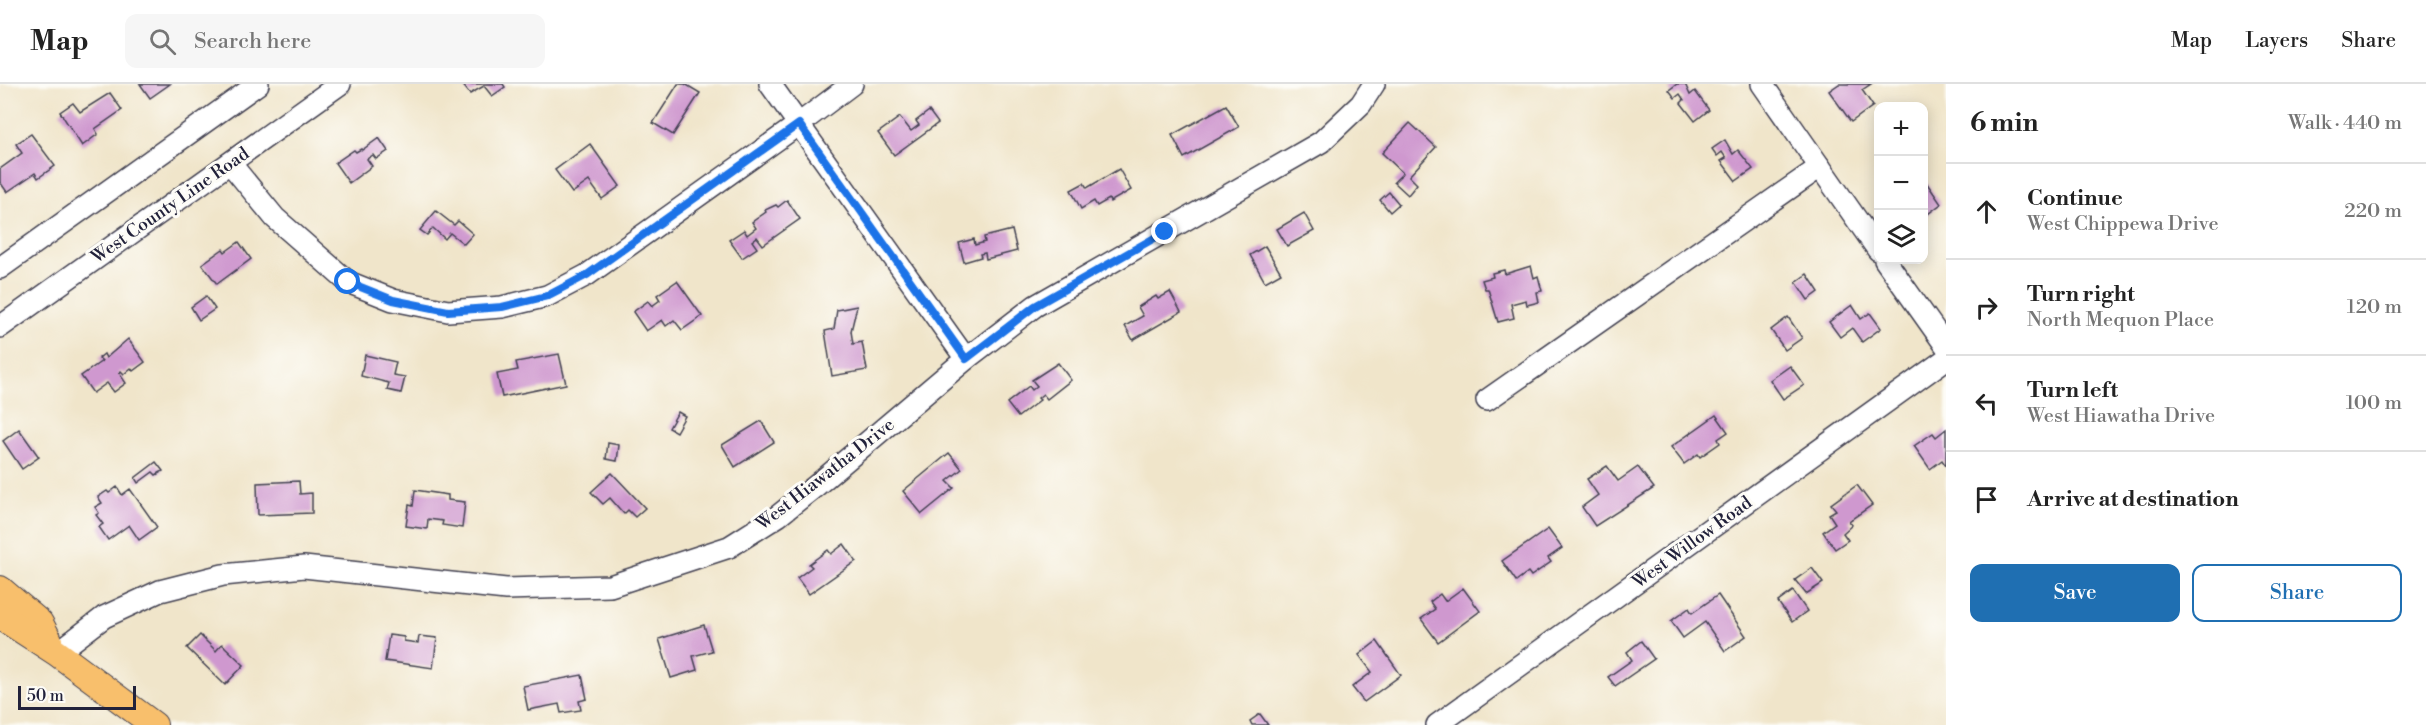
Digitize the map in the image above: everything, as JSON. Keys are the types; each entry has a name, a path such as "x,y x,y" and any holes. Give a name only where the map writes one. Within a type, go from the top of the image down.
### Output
{"main road":[{"path":"0,589 40,623 57,653"},
{"path":"0,616 57,653 154,725"}],"street":[{"path":"0,268 258,84"},
{"name":"West County Line Road","path":"0,327 340,84"},
{"path":"770,84 966,359"},
{"path":"230,163 274,218 348,282 393,300 448,311 502,307 547,296 587,275 852,84"},
{"name":"West Hiawatha Drive","path":"57,653 104,617 160,591 223,575 304,567 506,589 610,586 729,547 778,516 966,359 1035,306 1321,142 1361,104 1374,84"},
{"path":"1762,84 1874,244"},
{"path":"1487,400 1820,167"},
{"path":"1888,264 1946,346"},
{"name":"West Willow Road","path":"1437,725 1946,359"}],"building":[{"path":"140,84 170,84 150,98"},
{"path":"462,84 503,84 505,87 492,96 484,86 470,94"},
{"path":"678,84 685,84 700,93 673,135 653,123"},
{"path":"1677,84 1685,84 1690,95 1695,91 1709,110 1695,121 1681,103 1684,100 1680,94 1675,98 1669,90"},
{"path":"1839,84 1871,84 1862,90 1873,106 1851,122 1829,91"},
{"path":"110,93 122,110 95,129 98,134 82,146 60,112 73,103 80,112"},
{"path":"1226,105 1239,127 1184,158 1172,135"},
{"path":"929,111 938,123 894,155 878,133 900,117 911,131 919,125 916,121"},
{"path":"1410,123 1436,147 1409,176 1417,184 1408,195 1394,182 1403,173 1382,153"},
{"path":"31,134 55,166 38,178 35,173 7,192 0,182 0,169 22,153 16,144"},
{"path":"379,138 388,151 376,159 373,155 367,159 372,166 349,183 335,163 354,150 356,152 362,150"},
{"path":"1725,140 1733,154 1738,150 1753,169 1736,181 1721,161 1726,158 1722,152 1717,156 1712,149"},
{"path":"590,144 620,186 602,199 589,181 572,193 555,170"},
{"path":"1119,169 1131,190 1110,202 1109,199 1097,206 1094,201 1081,209 1071,190 1084,183 1087,188"},
{"path":"1928,185 1941,204 1928,214"},
{"path":"1389,192 1399,204 1390,212 1380,200"},
{"path":"787,200 800,219 763,245 757,237 752,241 757,248 742,258 729,240 744,230 747,235 756,228 752,222 766,212 765,210 776,205 778,207"},
{"path":"436,211 454,225 458,221 473,234 464,244 450,233 445,239 433,228 427,235 420,230"},
{"path":"1304,213 1314,231 1287,246 1277,229"},
{"path":"1012,230 1017,251 986,259 985,253 980,254 981,257 964,262 959,243 974,239 975,245 985,242 984,237"},
{"path":"239,242 251,259 217,284 202,264 223,249 225,252"},
{"path":"1265,246 1281,273 1265,282 1250,255"},
{"path":"1531,266 1534,278 1538,276 1542,291 1537,292 1539,302 1527,305 1526,300 1511,304 1514,318 1498,322 1488,289 1485,289 1482,280 1493,277 1492,273 1504,270 1505,274"},
{"path":"1807,274 1819,292 1808,300 1796,282"},
{"path":"677,281 702,316 682,330 674,320 666,326 662,320 646,331 633,312 648,301 652,306 660,300 657,295"},
{"path":"1170,292 1181,312 1133,340 1125,326 1143,316 1138,307 1156,296 1158,299"},
{"path":"206,296 215,309 199,320 191,307"},
{"path":"1852,305 1861,319 1870,313 1881,328 1862,342 1852,328 1840,337 1829,322"},
{"path":"857,306 851,331 853,344 862,342 867,370 832,376 825,331 834,329 837,310"},
{"path":"1788,317 1802,338 1785,350 1771,330"},
{"path":"128,339 145,362 133,371 131,368 124,374 121,371 119,373 126,383 114,392 107,383 93,393 81,376 102,361 99,358 104,354 106,358"},
{"path":"559,354 566,384 502,397 497,374 518,370 516,362"},
{"path":"365,355 396,362 393,375 405,377 401,393 387,390 389,383 361,376"},
{"path":"1058,363 1071,380 1047,399 1043,394 1038,398 1040,400 1018,417 1007,403 1029,386 1032,390 1037,386 1032,380"},
{"path":"1790,366 1804,385 1783,399 1770,380"},
{"path":"678,412 685,416 676,432 669,428"},
{"path":"1716,415 1728,432 1718,439 1720,443 1700,457 1698,454 1684,464 1671,447"},
{"path":"761,421 774,442 735,467 722,445"},
{"path":"19,429 39,457 22,469 3,441"},
{"path":"1946,429 1946,466 1942,460 1930,469 1914,446 1933,433 1936,437"},
{"path":"608,443 619,445 617,461 606,459"},
{"path":"949,453 962,469 947,481 954,488 922,514 903,491"},
{"path":"156,462 163,471 156,475 153,472 138,483 135,478"},
{"path":"1607,466 1618,481 1638,467 1654,488 1595,526 1582,507 1598,495 1587,479"},
{"path":"612,473 645,508 635,517 628,510 624,514 610,498 603,504 591,492"},
{"path":"299,481 300,494 312,493 312,513 258,515 257,483"},
{"path":"1857,485 1872,505 1849,521 1852,525 1843,533 1848,540 1835,549 1823,532 1835,523 1829,514 1836,510 1831,504"},
{"path":"117,487 122,495 130,489 157,527 139,540 129,525 108,540 99,527 103,524 96,515 99,513 95,507 102,503 98,497"},
{"path":"415,490 448,495 448,500 465,502 462,528 442,525 443,521 428,519 427,529 406,526 409,505 413,506"},
{"path":"1548,529 1562,548 1548,558 1551,562 1531,576 1528,572 1516,581 1502,561"},
{"path":"844,544 856,561 809,594 797,578 812,567 809,564 828,550 831,554"},
{"path":"1812,568 1823,583 1806,594 1795,580"},
{"path":"1463,588 1480,611 1438,642 1421,619 1435,609 1430,602 1440,594 1445,601"},
{"path":"1793,591 1807,611 1792,622 1778,602"},
{"path":"1718,595 1746,636 1725,651 1705,622 1683,638 1671,621 1689,608 1692,613"},
{"path":"704,625 712,651 693,656 697,670 671,678 659,639"},
{"path":"200,635 216,651 222,644 244,665 225,685 187,648"},
{"path":"389,635 404,637 404,641 418,643 419,636 437,638 433,668 385,661"},
{"path":"1377,641 1401,675 1364,702 1352,687 1372,672 1359,655"},
{"path":"1641,641 1654,659 1615,686 1608,677 1632,660 1627,652"},
{"path":"582,675 587,699 579,701 581,710 561,713 559,704 528,710 523,686"},
{"path":"1260,714 1268,725 1252,725 1250,721"}],"route":[{"path":"348,282 393,300 448,311 502,307 547,296 587,275 799,124 966,359 1035,306 1165,232"}]}
